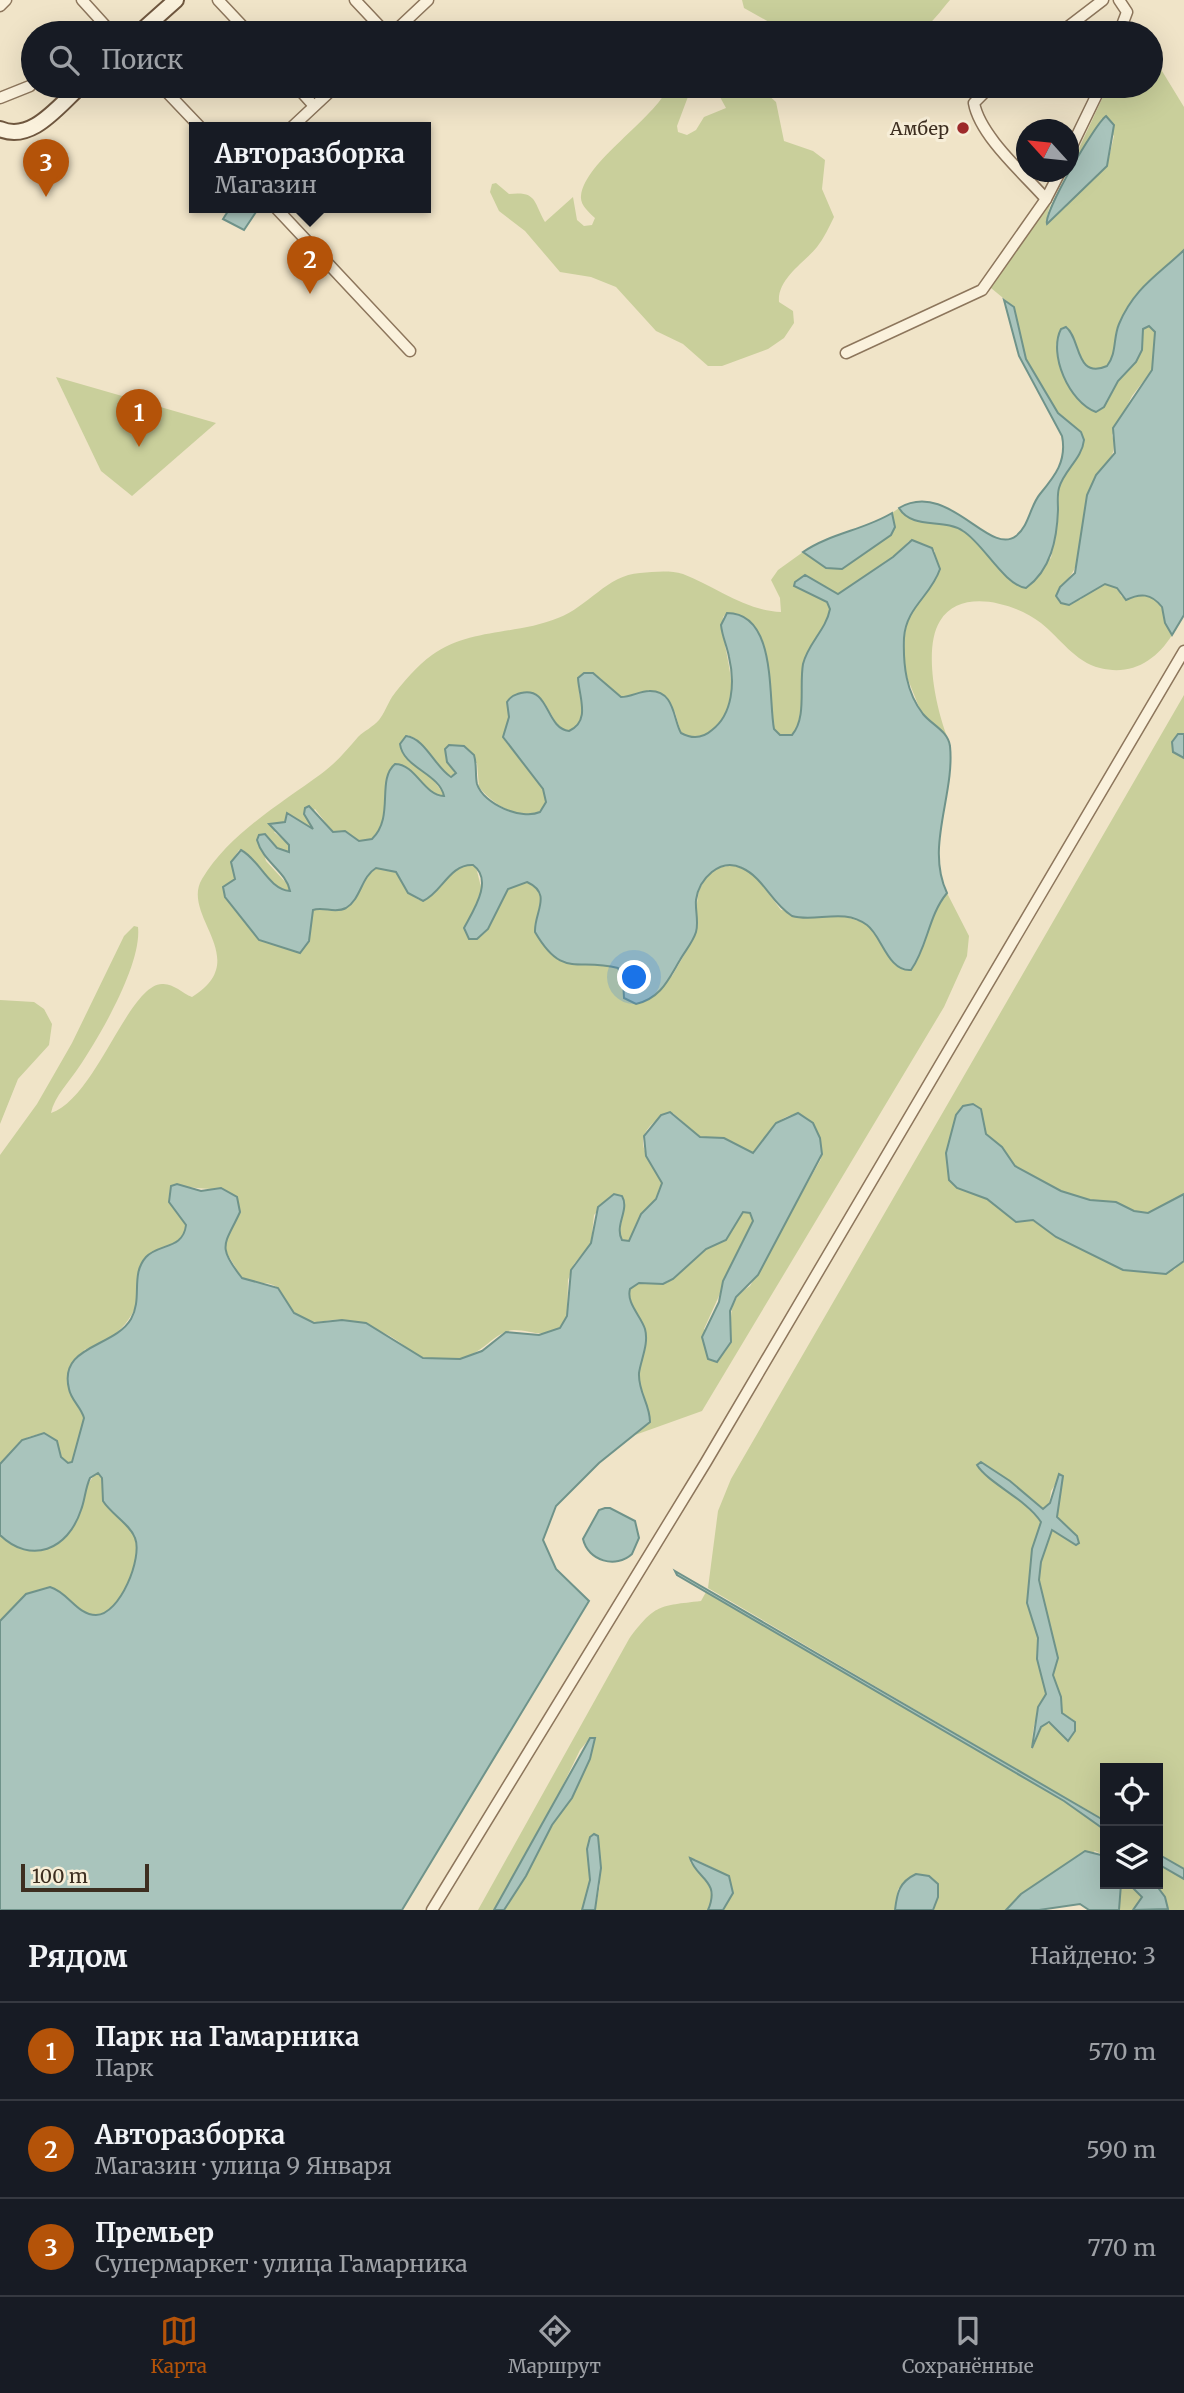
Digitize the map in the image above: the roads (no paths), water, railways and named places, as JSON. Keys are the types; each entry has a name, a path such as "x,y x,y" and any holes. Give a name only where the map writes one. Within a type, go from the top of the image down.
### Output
{"street":[{"path":"0,6 6,0"},
{"path":"82,0 101,21"},
{"path":"152,21 176,0"},
{"path":"219,0 238,21"},
{"path":"355,0 375,21"},
{"path":"406,21 428,0"},
{"path":"1076,21 1103,0"},
{"path":"1119,0 1127,12 1124,21"},
{"path":"0,98 21,90"},
{"path":"0,129 26,132 67,98"},
{"path":"172,98 195,122"},
{"path":"307,98 314,106"},
{"path":"297,122 323,98"},
{"path":"979,98 974,103 975,112 987,132 1046,199"},
{"path":"1079,133 1095,98"},
{"path":"846,353 982,290 1046,199 1055,182"},
{"path":"281,213 410,351"},
{"path":"432,1910 706,1462 1184,651"}],"water":[{"path":"1106,116 1114,125 1107,166 1047,224 1064,182 1079,182 1079,156"},
{"path":"227,213 255,213 244,230 223,219"},
{"path":"1184,250 1184,615 1172,635 1165,623 1162,607 1149,597 1141,595 1126,600 1117,588 1105,584 1069,605 1061,603 1056,596 1060,587 1075,573 1087,495 1096,475 1115,453 1113,428 1152,370 1155,332 1149,326 1143,329 1142,350 1136,362 1118,381 1104,407 1096,412 1086,407 1070,388 1059,364 1057,351 1061,329 1066,327 1071,332 1084,363 1097,369 1107,366 1119,324 1132,301 1147,283"},
{"path":"1004,300 1014,307 1026,359 1058,413 1081,432 1084,440 1080,453 1059,488 1056,532 1051,553 1035,581 1026,588 1010,580 963,531 947,525 920,522 905,515 899,508 917,502 934,503 1005,540 1020,532 1037,499 1058,468 1063,453 1062,436 1019,356"},
{"path":"892,513 895,527 891,535 842,569 826,568 803,552 825,540"},
{"path":"912,540 932,548 940,569 909,618 904,638 905,668 917,706 949,741 950,764 939,858 947,893 936,911 911,970 903,969 891,960 867,925 849,917 792,916 750,872 734,865 726,865 712,872 701,885 696,900 697,928 693,939 658,993 636,1004 624,998 623,979 618,968 563,962 545,947 535,932 541,898 535,887 527,882 508,889 488,929 477,939 469,939 464,928 482,887 479,871 473,865 458,869 423,901 408,893 396,872 376,868 346,908 313,910 309,941 300,953 259,940 225,897 223,887 235,879 231,862 241,850 254,860 270,880 282,889 290,891 288,884 264,854 257,840 259,835 265,834 277,848 289,852 289,845 269,824 285,822 287,813 313,829 304,814 305,808 309,806 333,832 345,831 359,841 372,839 383,820 387,779 395,764 409,769 430,791 444,796 435,782 407,759 400,744 406,736 419,742 451,777 456,773 447,762 445,749 449,745 464,746 474,755 477,784 487,798 514,812 540,812 546,802 543,789 503,737 509,717 507,702 516,694 530,692 537,696 543,701 555,723 569,731 576,727 582,715 578,678 584,673 593,673 621,697 649,691 664,695 672,706 681,733 697,737 709,733 724,715 731,697 731,667 721,625 727,613 743,617 755,627 767,659 774,729 780,735 792,735 797,728 801,711 803,664 825,624 830,609 827,602 794,586 795,582 805,575 838,594 893,557"},
{"path":"1178,734 1184,734 1184,758 1173,752 1172,742"},
{"path":"973,1104 981,1109 986,1134 1002,1147 1015,1166 1061,1191 1090,1200 1116,1202 1134,1211 1148,1213 1184,1194 1184,1261 1166,1274 1123,1270 1056,1237 1033,1220 1016,1222 987,1199 957,1188 949,1180 946,1153 956,1115 963,1106"},
{"path":"670,1112 700,1137 724,1138 753,1153 776,1123 798,1113 813,1123 820,1138 822,1154 758,1275 736,1297 730,1311 731,1342 717,1362 708,1359 702,1337 719,1302 723,1281 753,1221 750,1213 743,1212 726,1240 706,1249 673,1279 663,1284 639,1283 630,1289 630,1299 646,1335 639,1380 650,1422 599,1463 556,1506 543,1540 556,1569 589,1601 402,1910 0,1910 0,1621 26,1594 50,1587 89,1614 105,1612 121,1596 127,1584 133,1571 137,1547 129,1528 103,1501 102,1478 98,1473 90,1478 75,1524 58,1543 36,1551 12,1544 0,1535 0,1464 22,1440 44,1433 57,1441 61,1457 68,1463 72,1462 84,1418 69,1389 68,1375 79,1355 113,1336 131,1319 136,1303 137,1279 146,1257 180,1239 184,1233 186,1225 169,1202 171,1186 177,1184 201,1191 221,1188 237,1197 240,1212 227,1239 226,1251 229,1258 242,1278 278,1288 294,1313 314,1323 342,1320 366,1323 423,1358 460,1359 482,1351 506,1332 539,1335 560,1328 567,1316 571,1270 591,1243 598,1207 614,1194 622,1196 624,1207 620,1234 622,1240 629,1241 641,1214 656,1199 662,1183 646,1156 644,1136 661,1115"},
{"path":"981,1462 1010,1481 1043,1509 1050,1503 1059,1474 1063,1476 1057,1517 1077,1536 1079,1543 1076,1545 1052,1530 1041,1562 1039,1580 1058,1658 1053,1675 1061,1697 1062,1713 1075,1722 1075,1731 1068,1741 1049,1722 1041,1727 1032,1748 1038,1707 1046,1694 1037,1659 1038,1638 1027,1603 1032,1549 1041,1522 1026,1506 982,1472 977,1465"},
{"path":"605,1508 635,1521 639,1538 632,1554 626,1559 611,1562 603,1560 586,1547 583,1539 599,1510"},
{"path":"675,1571 1100,1818 1100,1826 1064,1801 677,1575"},
{"path":"590,1738 595,1738 590,1759 572,1798 552,1825 526,1876 504,1910 494,1910"},
{"path":"594,1834 598,1836 601,1868 595,1910 582,1910 590,1880 587,1849 590,1837"},
{"path":"1085,1851 1100,1855 1100,1889 1121,1889 1119,1910 1089,1910 1080,1904 1039,1910 1006,1910 1021,1894"},
{"path":"1163,1857 1184,1869 1184,1879 1163,1867"},
{"path":"690,1858 729,1876 733,1893 723,1910 708,1910 712,1892 710,1886"},
{"path":"916,1874 929,1876 938,1884 938,1897 933,1910 895,1910 900,1889"},
{"path":"1134,1889 1159,1889 1165,1897 1168,1909 1133,1910 1142,1897"}],"place":[{"name":"Амбер","path":"963,128"},
{"name":"Премьер","path":"46,197"},
{"name":"Авторазборка","path":"310,294"},
{"name":"Парк на Гамарника","path":"139,447"}]}
